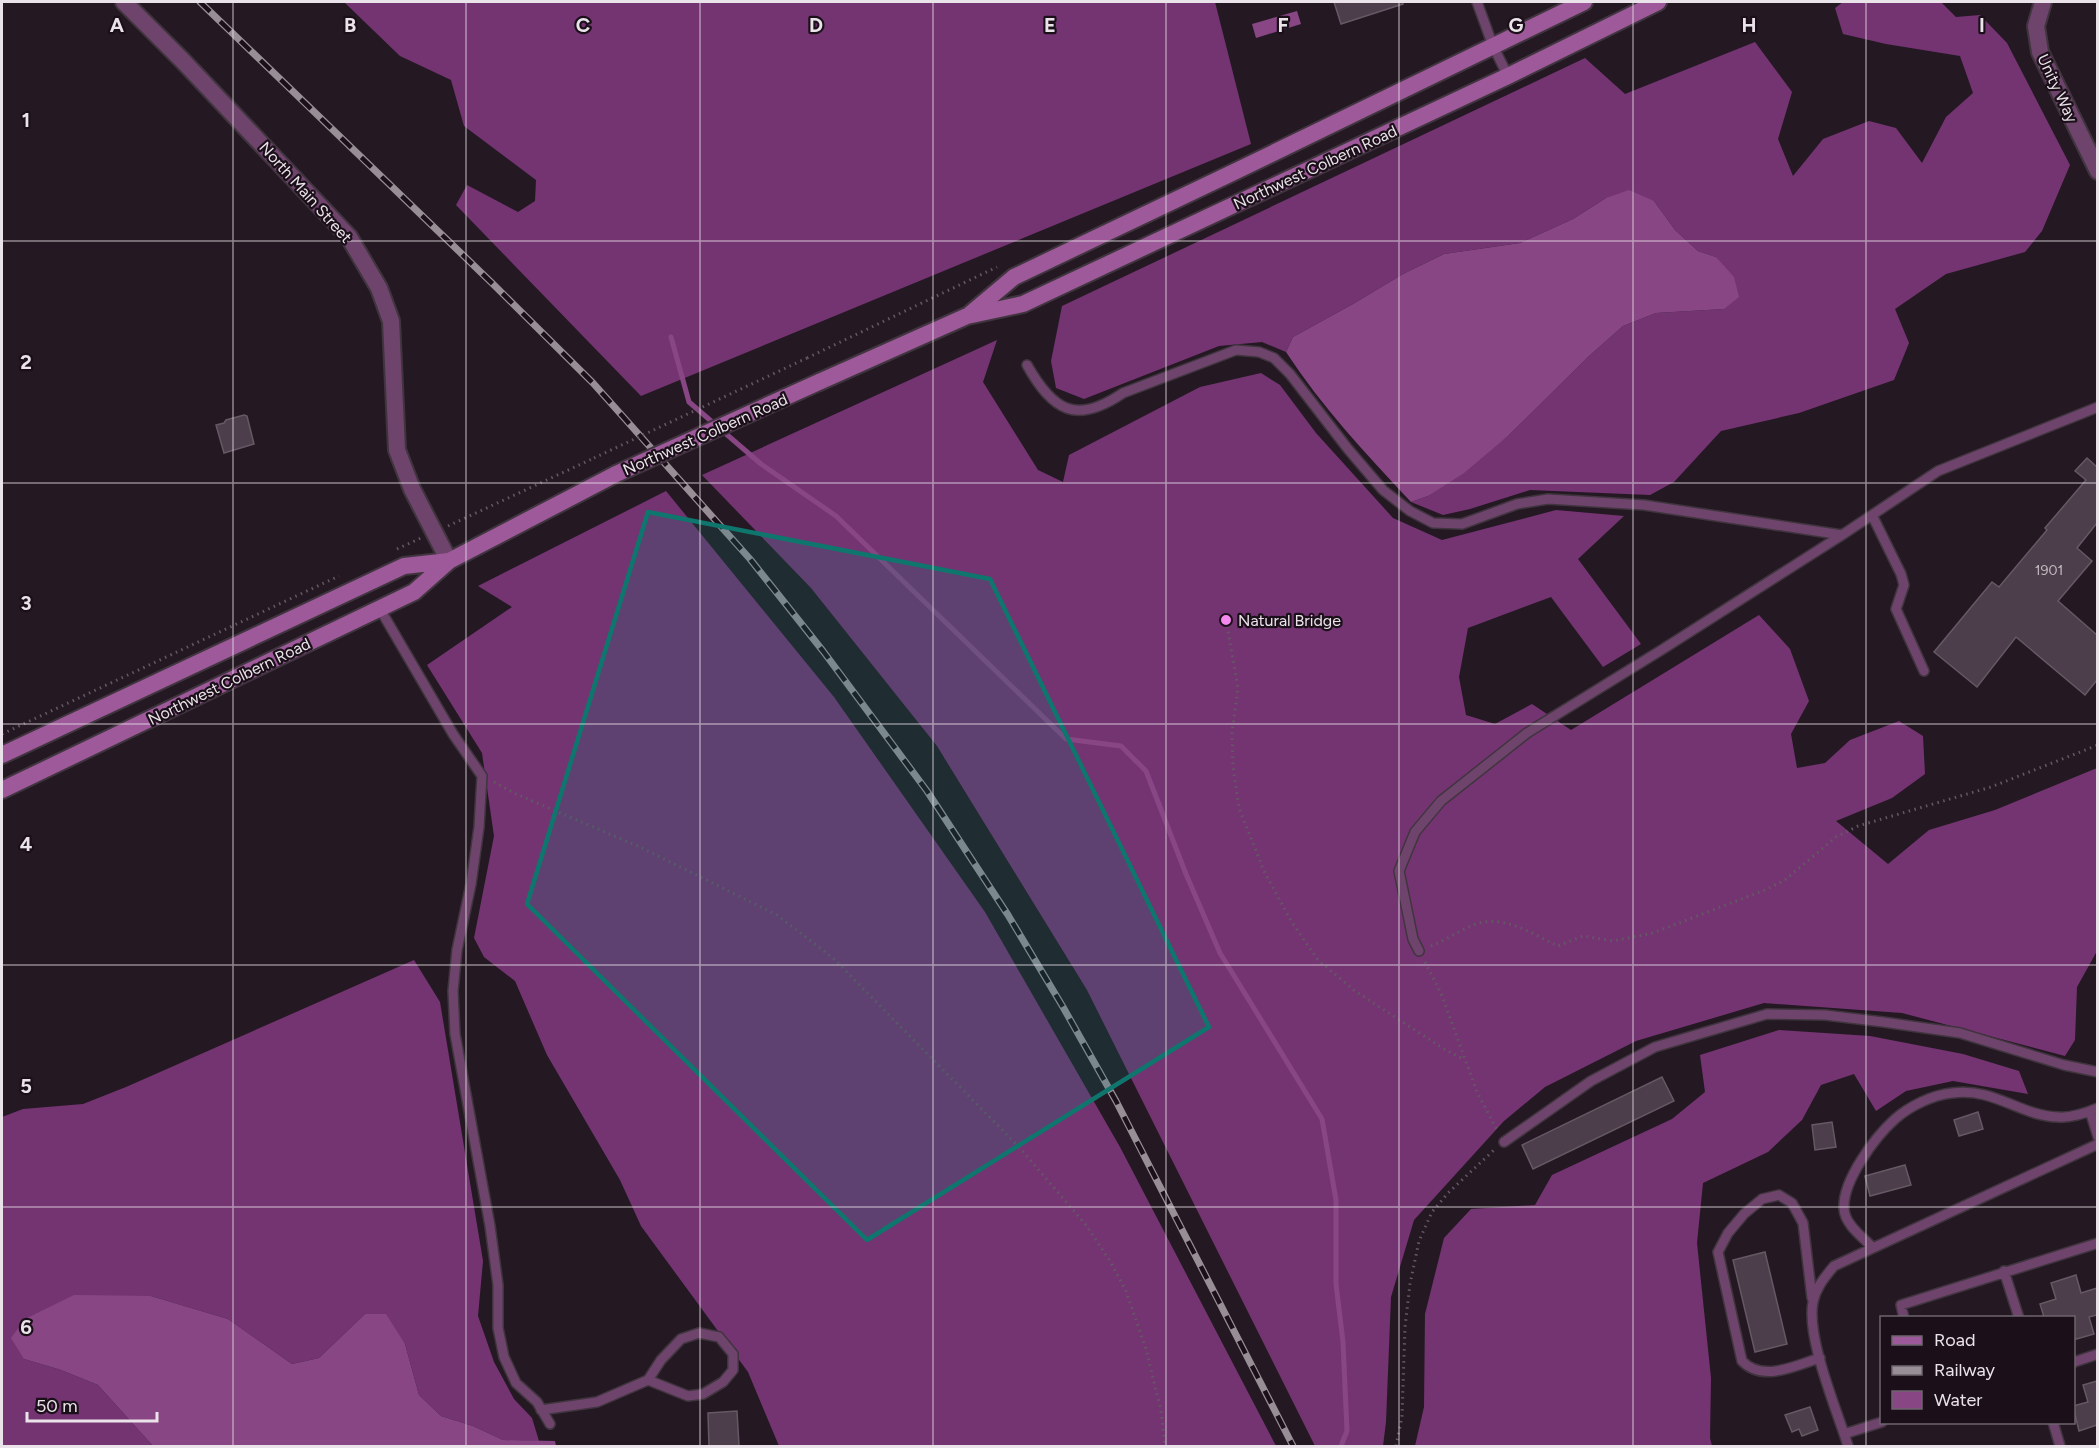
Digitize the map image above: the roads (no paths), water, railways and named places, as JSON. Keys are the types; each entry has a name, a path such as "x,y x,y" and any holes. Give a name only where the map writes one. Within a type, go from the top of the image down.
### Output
{"main road":[{"name":"Northwest Colbern Road","path":"967,316 1014,277 1584,2"},
{"name":"Northwest Colbern Road","path":"2,790 414,592 449,561 616,474 967,316 1023,304 1508,76 1658,2"},
{"name":"Northwest Colbern Road","path":"2,755 404,566 449,561"}],"street":[{"name":"North Main Street","path":"124,2 349,237 379,288 391,321 397,450 412,489 449,561"},
{"name":"Unity Way","path":"2043,2 2036,26 2040,52 2097,171"}],"lane":[{"path":"1478,2 1493,46 1508,76"},
{"path":"1027,365 1039,387 1047,396 1058,404 1081,411 1093,409 1123,393 1236,351 1259,352 1274,358 1290,374 1383,490 1410,511 1433,523 1462,524 1517,504 1548,500 1644,505 1842,536"},
{"path":"1419,951 1413,939 1399,871 1415,832 1441,801 1527,732 1842,536 1938,471 2097,407"},
{"path":"1872,514 1901,574 1904,585 1896,609 1924,671"},
{"path":"380,609 453,734 482,776 479,827 471,884 457,950 453,991 455,1034 490,1226 498,1285 498,1328 504,1357 516,1383 537,1402 550,1424"},
{"path":"1504,1142 1591,1081 1655,1047 1767,1014 1825,1015 1960,1033 2064,1065 2097,1072"},
{"path":"1873,1248 1848,1222 1844,1208 1849,1185 1856,1168 1874,1141 1896,1118 1928,1098 1953,1092 1988,1094 2027,1110 2058,1117 2094,1110 2097,1137"},
{"path":"1813,1303 1819,1285 1834,1266 2097,1144"},
{"path":"1820,1358 1769,1373 1755,1370 1742,1361 1718,1252 1728,1233 1744,1214 1762,1199 1779,1195 1792,1203 1803,1223 1813,1303 1813,1331 1848,1446"},
{"path":"1904,1316 1901,1305 2097,1243"},
{"path":"2004,1271 2019,1316"},
{"path":"541,1410 597,1402 648,1380 681,1339 699,1333 719,1337 733,1354 733,1370 723,1382 703,1394 688,1396 648,1380"},
{"path":"2075,1361 2097,1354"},
{"path":"1844,1434 1880,1422"},
{"path":"2054,1424 2060,1446"}],"water":[{"path":"1297,11 1301,24 1256,38 1252,24"},
{"path":"1629,190 1654,201 1675,230 1698,251 1716,257 1734,277 1739,297 1724,309 1656,313 1623,326 1509,435 1464,473 1428,496 1411,502 1345,430 1314,392 1286,352 1293,337 1403,274 1444,254 1520,243 1573,219 1606,198"},
{"path":"74,1295 151,1296 228,1319 292,1364 319,1358 365,1314 386,1314 405,1344 419,1395 441,1416 473,1426 503,1440 555,1441 556,1446 153,1446 98,1385 61,1370 24,1359 11,1338 25,1319"}],"waterway":[{"path":"671,337 689,402 761,464 836,516 1066,739 1121,746 1146,771 1220,953 1322,1119 1336,1200 1336,1284 1343,1342 1347,1431 1341,1446"}],"railway":[{"path":"200,2 593,383 750,559 823,651 927,791 1008,915 1063,1007 1116,1101 1293,1446"}],"place":[{"name":"Natural Bridge","path":"1226,620"}]}
